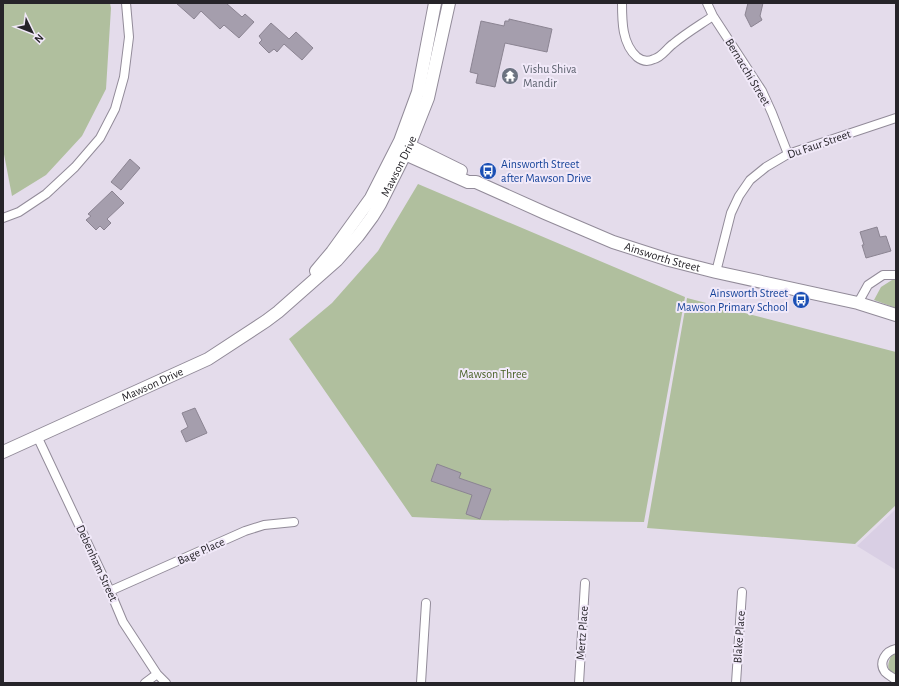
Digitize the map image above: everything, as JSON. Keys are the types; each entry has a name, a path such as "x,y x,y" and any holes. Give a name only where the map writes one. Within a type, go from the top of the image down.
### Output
{"main road":[{"name":"Mawson Drive","path":"3,452 208,359 278,312 337,260 358,236 380,204 402,148 418,92 435,3"},
{"name":"Mawson Drive","path":"402,148 428,98 449,3"},
{"name":"Ainsworth Street","path":"402,148 472,176 476,182 613,242 669,260 716,272 858,303 896,315"}],"street":[{"path":"3,218 19,212 46,194 75,167 100,138 115,109 124,77 128,37 126,3"},
{"path":"622,3 626,43 639,59 648,61 656,59 673,44 713,16"},
{"name":"Bernacchi Street","path":"707,3 713,16 762,91 788,154"},
{"name":"Du Faur Street","path":"716,272 731,213 739,196 750,180 766,166 788,154 896,118"},
{"path":"858,303 868,285 883,276 896,275"},
{"name":"Debenham Street","path":"37,436 110,591 123,622 157,674 166,683"},
{"name":"Bage Place","path":"110,591 245,532 264,525 294,522"},
{"name":"Mertz Place","path":"579,683 585,583"},
{"name":"Blake Place","path":"736,683 742,592"},
{"path":"421,683 426,603"},
{"path":"896,650 892,650 886,654 882,664 885,672 896,680"},
{"path":"145,683 157,674"}],"shaded area":[{"path":"896,509 896,570 857,546"}],"green space":[{"path":"3,3 110,3 111,8 106,89 82,136 46,175 12,196 3,149"},
{"name":"Mawson Three","path":"418,184 685,297 644,522 479,520 412,517 289,339 332,303 378,251"},
{"path":"892,280 896,280 896,308 874,300 881,287"},
{"path":"687,298 896,352 896,505 855,544 647,528"},
{"path":"896,653 896,680 889,670 888,665 892,654"}],"building":[{"path":"176,3 226,3 242,17 245,14 254,22 239,38 224,25 220,29 201,11 194,19"},
{"path":"748,3 763,3 760,16 762,20 751,27 745,15"},
{"path":"509,19 552,29 547,52 505,43 495,87 476,83 478,74 470,72 481,21 504,26 505,21 509,21"},
{"path":"271,23 289,39 296,32 313,48 302,60 284,44 277,52 274,49 269,53 259,43 262,40 259,36"},
{"path":"130,159 140,168 121,190 111,182"},
{"path":"112,191 124,203 107,219 111,223 104,230 100,226 96,230 86,220 91,216 88,214"},
{"path":"877,227 880,237 886,236 891,251 866,258 860,232"},
{"path":"195,408 207,433 186,442 181,431 188,427 182,413"},
{"path":"437,464 461,473 459,478 491,489 480,519 466,514 472,495 431,481"}],"place":[{"name":"Vishu Shiva Mandir","path":"510,76"},
{"name":"Ainsworth Street after Mawson Drive","path":"488,171"},
{"name":"Ainsworth Street Mawson Primary School","path":"801,300"}]}
